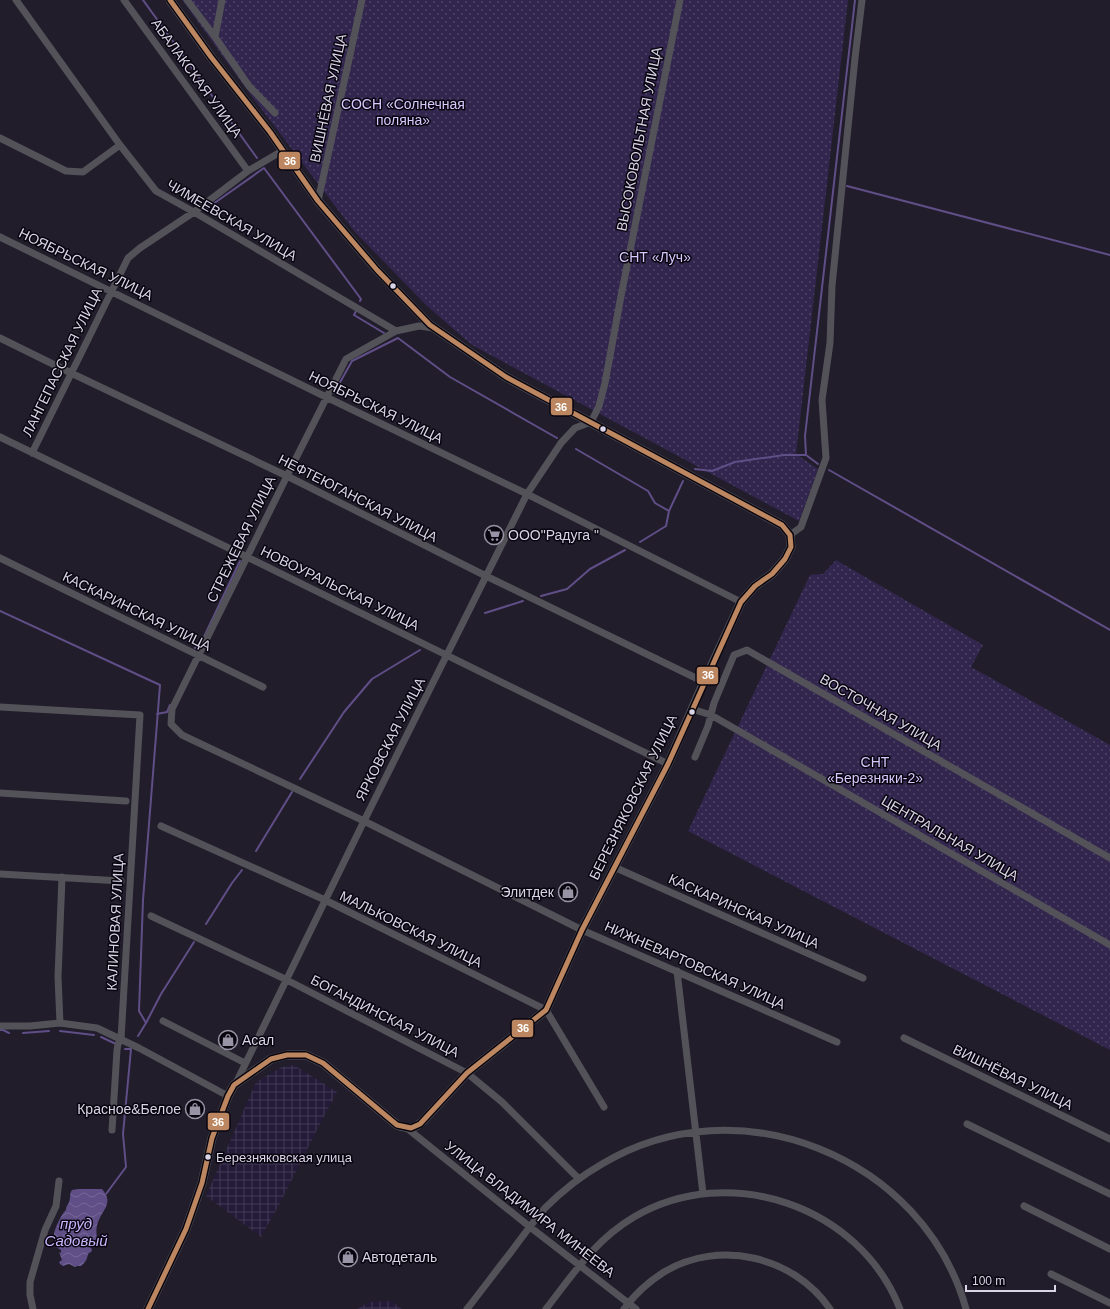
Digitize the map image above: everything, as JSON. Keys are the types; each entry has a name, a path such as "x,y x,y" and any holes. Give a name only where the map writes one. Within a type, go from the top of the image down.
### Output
{"street":[{"name":"ЧИМЕЕВСКАЯ УЛИЦА","path":"16,0 120,145 156,191 396,331"},
{"name":"АБАЛАКСКАЯ УЛИЦА","path":"124,0 248,171"},
{"path":"170,0 211,57 270,132 318,201 377,270 434,328 506,377 782,525 790,535 801,527 826,458 822,400 830,343 832,278 862,0"},
{"path":"187,0 249,86 276,113"},
{"path":"215,37 222,0"},
{"name":"ВИШНЁВАЯ УЛИЦА","path":"318,201 362,0"},
{"name":"ВЫСОКОВОЛЬТНАЯ УЛИЦА","path":"591,422 599,406 605,383 622,289 680,0"},
{"path":"0,138 66,171 83,172 120,145"},
{"name":"ЛАНГЕПАССКАЯ УЛИЦА","path":"32,453 128,258 140,248 194,212 248,171 282,151"},
{"name":"НОЯБРЬСКАЯ УЛИЦА","path":"0,237 527,494 741,602"},
{"name":"СТРЕЖЕВАЯ УЛИЦА","path":"172,709 346,359 396,331 419,326 434,328"},
{"name":"НЕФТЕЮГАНСКАЯ УЛИЦА","path":"0,338 287,476 486,576 704,682"},
{"name":"ЯРКОВСКАЯ УЛИЦА","path":"234,1085 285,979 527,494 561,443 575,428 591,422"},
{"name":"НОВОУРАЛЬСКАЯ УЛИЦА","path":"0,437 668,764"},
{"name":"БЕРЕЗНЯКОВСКАЯ УЛИЦА","path":"408,1129 417,1126 423,1121 467,1073 546,1010 582,930 668,764 741,602 755,586 772,574 785,558 791,547 790,535"},
{"name":"КАСКАРИНСКАЯ УЛИЦА","path":"0,558 263,687"},
{"name":"ВОСТОЧНАЯ УЛИЦА","path":"695,757 708,726 714,703 734,655 747,650 1110,858"},
{"name":"КАЛИНОВАЯ УЛИЦА","path":"0,706 140,715 121,1039 117,1050 112,1130"},
{"name":"НИЖНЕВАРТОВСКАЯ УЛИЦА","path":"172,709 170,724 182,735 364,821 582,930 838,1042"},
{"name":"ЦЕНТРАЛЬНАЯ УЛИЦА","path":"692,709 711,715 1110,945"},
{"path":"0,793 126,801"},
{"name":"МАЛЬКОВСКАЯ УЛИЦА","path":"161,826 325,900 546,1010"},
{"name":"КАСКАРИНСКАЯ УЛИЦА","path":"614,867 863,978"},
{"path":"0,874 121,881"},
{"path":"60,1023 58,977 62,877"},
{"name":"БОГАНДИНСКАЯ УЛИЦА","path":"151,916 285,979 467,1073 502,1102 578,1179"},
{"path":"676,971 703,1194"},
{"path":"546,1010 604,1107"},
{"path":"163,1021 245,1063"},
{"path":"0,1026 30,1026 60,1023 97,1028 121,1039 228,1096"},
{"name":"ВИШНЁВАЯ УЛИЦА","path":"904,1038 1110,1139"},
{"path":"148,1309 186,1229 202,1183 212,1138 228,1096 234,1085 271,1059 287,1054 306,1055 323,1063 397,1125 408,1129"},
{"path":"967,1124 1110,1194"},
{"name":"УЛИЦА ВЛАДИМИРА МИНЕЕВА","path":"408,1129 579,1265 626,1306 636,1309"},
{"path":"467,1309 546,1208 578,1179 603,1163 625,1152 654,1141 671,1136 720,1130 775,1135 816,1146 860,1168 880,1182 898,1198 931,1235 955,1277 966,1309"},
{"path":"33,1309 30,1295 30,1282 45,1230 56,1206 59,1181"},
{"path":"546,1309 591,1251 604,1238 634,1217 668,1202 703,1194 740,1193 776,1199 799,1207 827,1221 851,1240 880,1271 890,1287 900,1309"},
{"path":"1024,1206 1110,1249"},
{"path":"626,1306 636,1294 655,1278 676,1266 699,1258 730,1255 748,1256 783,1268 813,1289 830,1309"},
{"path":"1051,1274 1110,1303"}],"shaded area":[{"path":"294,1065 337,1092 261,1237 206,1196 256,1082 282,1067"},
{"path":"391,1301 402,1309 357,1309 369,1302"}],"green space":[{"name":"СНТ «Луч»","path":"182,0 848,0 796,454 818,469 799,521 472,345 427,306 354,231 250,94"},
{"name":"СНТ «Березняки-2»","path":"836,560 983,645 971,667 1110,745 1110,1050 688,831 810,575 823,574"}],"water":[{"name":"пруд Садовый","path":"78,1189 102,1189 107,1198 107,1202 97,1224 97,1238 91,1247 92,1251 88,1254 85,1262 81,1266 75,1267 69,1264 63,1266 59,1262 62,1260 59,1252 61,1253 61,1250 56,1247 54,1234 70,1200 71,1191"}],"waterway":[{"path":"143,0 257,158"},
{"path":"818,464 806,455 805,436 855,0"},
{"path":"206,209 264,168 361,299 360,301"},
{"path":"847,186 1110,255"},
{"path":"356,311 354,315 384,333"},
{"path":"334,393 352,361 398,338 450,377 557,438"},
{"path":"576,449 648,491 655,503 669,511"},
{"path":"695,469 712,471 735,462 784,455 805,455"},
{"path":"829,470 1110,630"},
{"path":"640,542 666,526 669,511 683,481"},
{"path":"541,596 567,589 590,569 625,550"},
{"path":"195,648 202,641 240,561"},
{"path":"485,613 523,601"},
{"path":"0,611 160,685 143,900 139,1011 146,1023 138,1036"},
{"path":"300,779 344,712 372,679 420,650"},
{"path":"157,714 167,712 170,705"},
{"path":"256,851 292,792"},
{"path":"206,924 242,870"},
{"path":"146,1023 161,994 194,942"},
{"path":"0,1030 9,1033"},
{"path":"23,1033 49,1031"},
{"path":"60,1031 94,1035"},
{"path":"101,1037 116,1044"},
{"path":"106,1194 126,1167 123,1134 131,1049 125,1049"}],"transit line":[{"name":"36","path":"148,1309 186,1229 202,1183 212,1138 228,1096 234,1085 271,1059 287,1055 306,1055 323,1063 397,1125 411,1128 420,1124 467,1073 546,1010 582,930 668,764 741,602 755,586 772,574 785,559 791,547 790,535 782,525 506,377 430,325 377,270 318,201 270,132 211,57 170,0"}],"place":[{"name":"ООО\"Радуга \"","path":"494,535"},
{"name":"Элитдек","path":"568,892"},
{"name":"Асал","path":"228,1040"},
{"name":"Красное&Белое","path":"195,1109"},
{"name":"Березняковская улица","path":"208,1157"},
{"name":"Автодеталь","path":"348,1257"}],"park label":[{"name":"СОСН «Солнечная поляна»","path":"403,112"}]}
